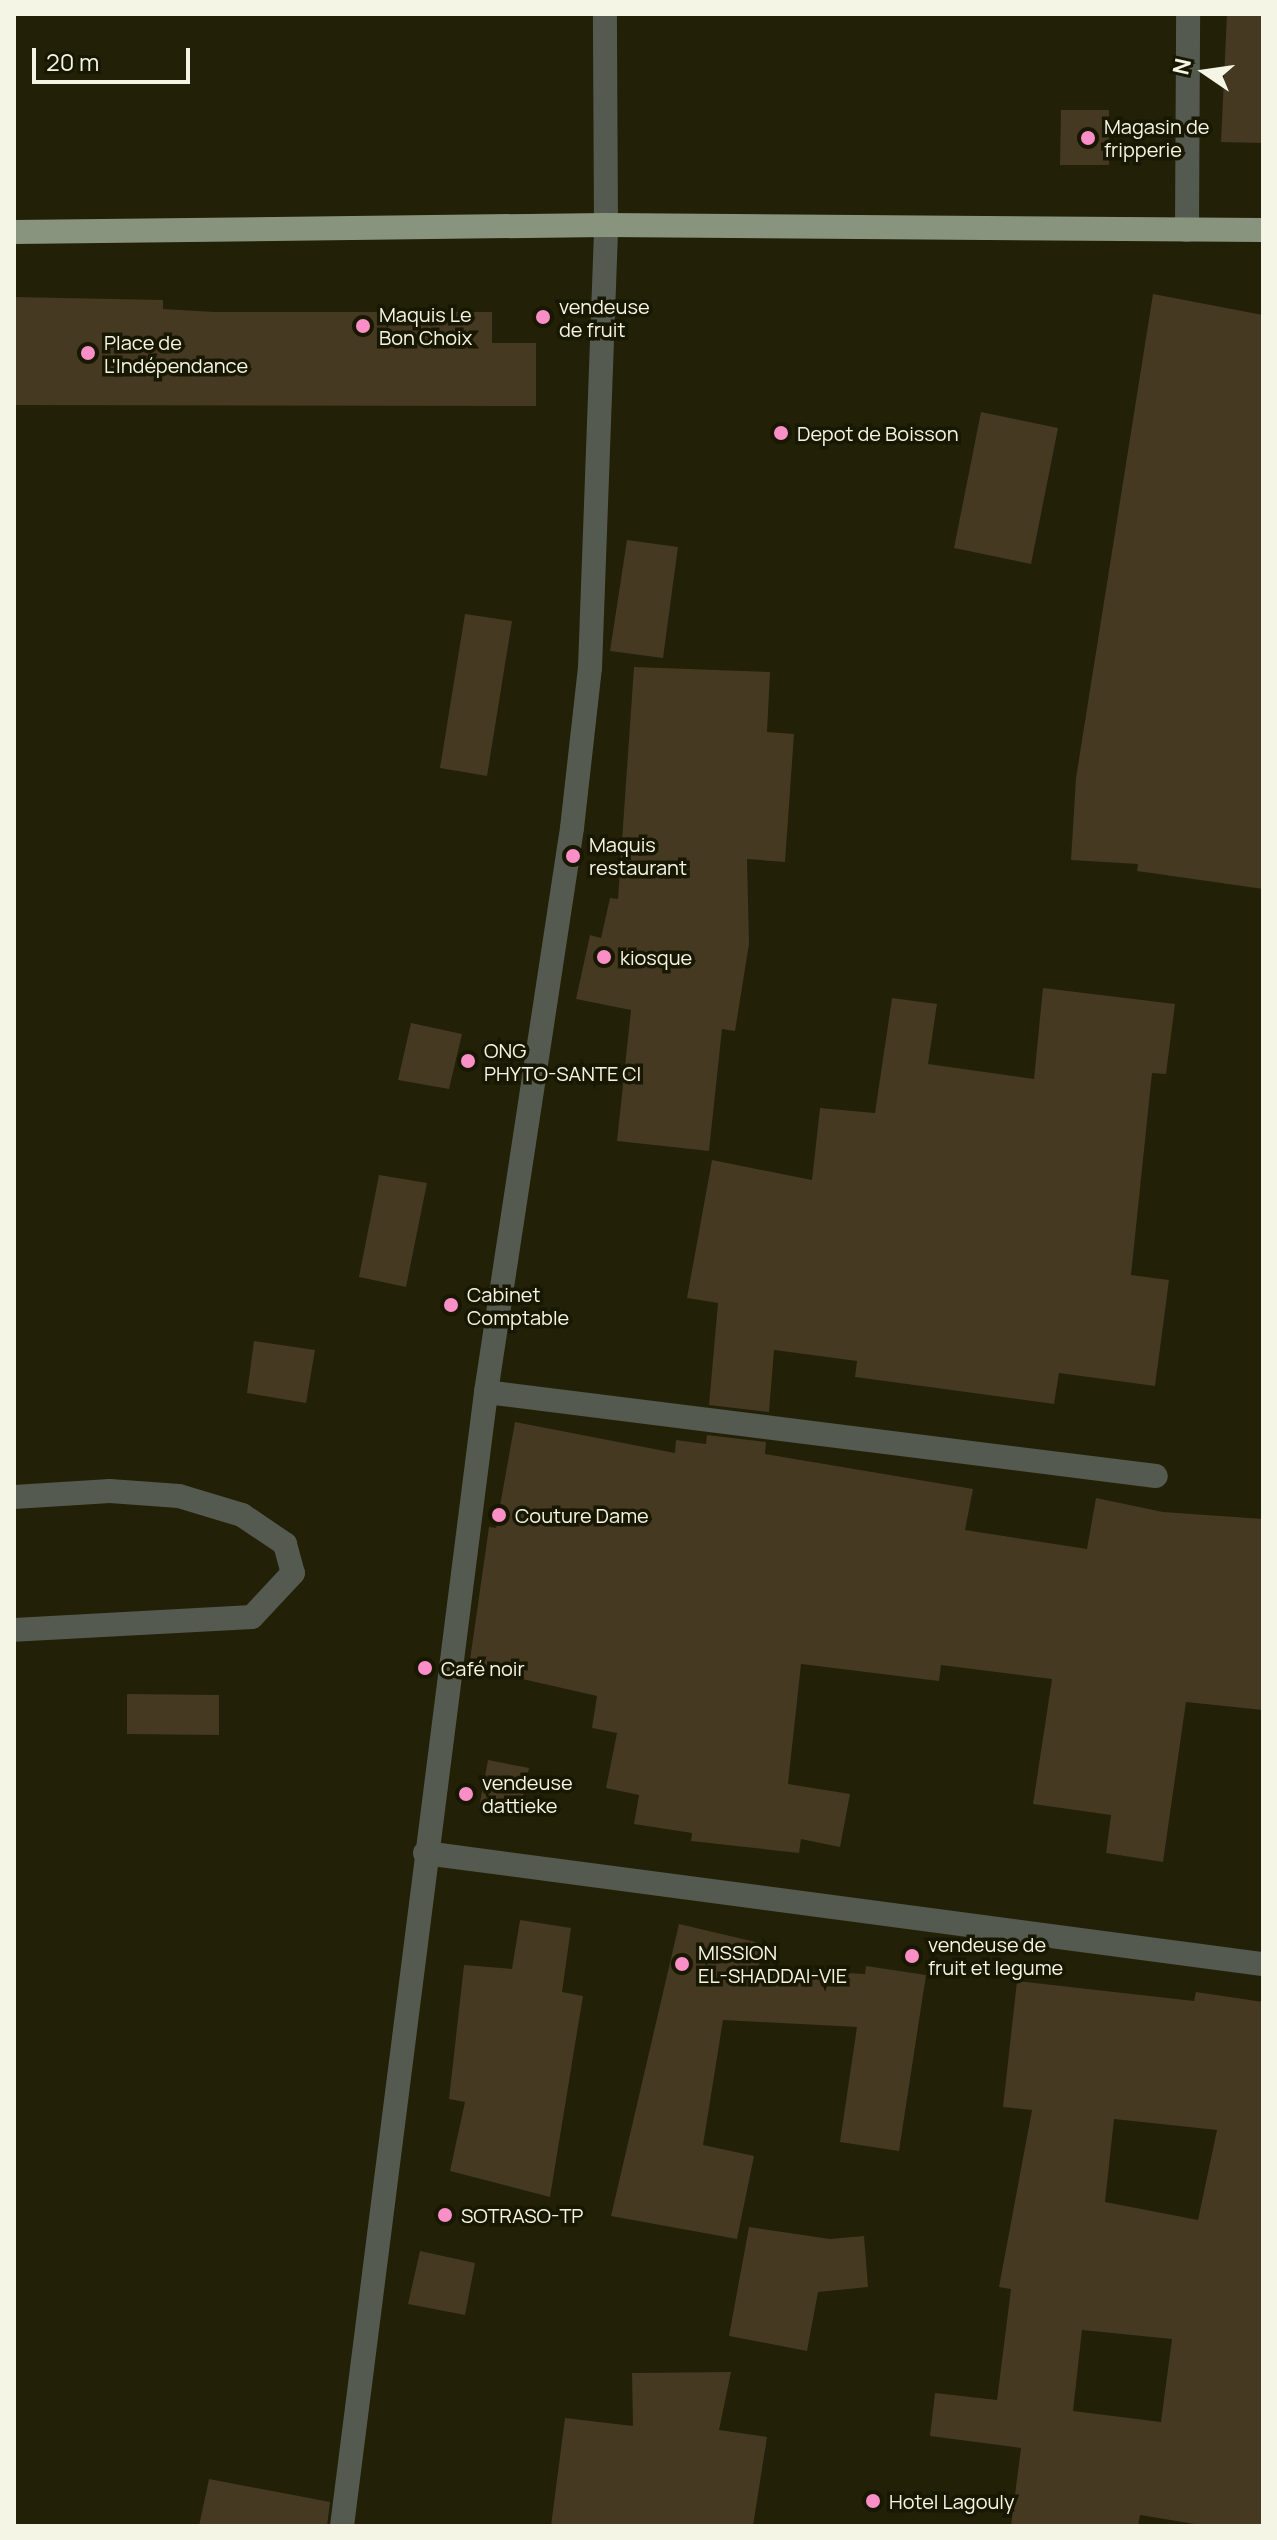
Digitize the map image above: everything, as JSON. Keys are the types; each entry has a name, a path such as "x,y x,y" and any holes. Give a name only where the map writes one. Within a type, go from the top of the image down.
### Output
{"main road":[{"path":"14,232 606,225 1263,230"}],"street":[{"path":"342,2526 425,1853 486,1392 572,828 590,668 606,225 605,14"},
{"path":"1187,230 1188,14"},
{"path":"486,1392 1156,1476"},
{"path":"14,1497 110,1491 179,1496 242,1515 285,1544 293,1573 252,1617 14,1630"},
{"path":"425,1853 1263,1964"}],"building":[{"path":"1227,14 1263,14 1263,143 1221,142"},
{"path":"1061,110 1109,110 1109,165 1060,165"},
{"path":"1153,294 1263,315 1263,889 1137,871 1138,864 1071,860 1076,778"},
{"path":"14,297 163,300 163,309 215,312 492,312 492,343 536,343 536,406 14,405"},
{"path":"981,412 1058,428 1031,564 954,548"},
{"path":"627,540 678,547 663,658 610,651"},
{"path":"465,614 512,621 487,776 440,768"},
{"path":"634,667 770,672 767,732 794,734 785,862 747,859 749,944 735,1031 722,1029 709,1151 617,1141 631,1010 576,999 590,935 601,938 610,898 618,899"},
{"path":"1043,988 1175,1004 1166,1074 1152,1073 1131,1275 1169,1280 1155,1386 1059,1373 1054,1404 855,1377 857,1361 774,1350 769,1412 709,1405 718,1303 687,1298 712,1160 812,1180 820,1108 875,1113 892,998 937,1004 928,1064 1034,1079"},
{"path":"411,1023 462,1034 449,1089 398,1080"},
{"path":"379,1175 427,1183 406,1287 359,1277"},
{"path":"254,1341 315,1350 306,1403 247,1393"},
{"path":"515,1422 675,1453 676,1440 706,1444 707,1435 766,1442 765,1454 973,1489 965,1530 1087,1549 1096,1498 1163,1512 1263,1519 1263,1710 1186,1702 1163,1862 1106,1853 1111,1815 1033,1804 1052,1679 941,1665 939,1681 801,1664 788,1784 850,1794 840,1847 801,1839 799,1853 691,1841 692,1833 634,1824 639,1795 606,1788 617,1733 592,1728 597,1696 469,1667 489,1527 496,1528"},
{"path":"127,1694 219,1695 219,1735 127,1734"},
{"path":"488,1760 529,1768 519,1815 479,1808"},
{"path":"520,1920 571,1928 562,1992 583,1996 550,2197 450,2171 465,2102 449,2099 464,1965 512,1969"},
{"path":"679,1924 764,1944 758,1968 865,1974 866,1966 926,1975 899,2151 840,2142 857,2027 723,2020 703,2145 754,2156 737,2239 611,2216"},
{"path":"1017,1981 1194,2001 1196,1992 1263,2002 1263,2526 1207,2526 1140,2515 1138,2526 1011,2526 1021,2448 930,2436 935,2393 997,2400 1011,2289 999,2287 1032,2110 1003,2107","holes":["1114,2119 1217,2130 1198,2220 1105,2202","1082,2330 1172,2339 1161,2422 1073,2411"]},
{"path":"749,2227 830,2239 864,2236 868,2287 818,2292 807,2351 729,2336"},
{"path":"420,2251 475,2263 465,2315 408,2304"},
{"path":"731,2372 719,2430 767,2437 753,2526 551,2526 565,2418 633,2426 632,2373"},
{"path":"209,2479 330,2502 327,2526 199,2526"}],"place":[{"name":"Magasin de fripperie","path":"1088,138"},
{"name":"vendeuse de fruit","path":"543,317"},
{"name":"Maquis Le Bon Choix","path":"363,326"},
{"name":"Place de L'Indépendance","path":"88,353"},
{"name":"Depot de Boisson","path":"781,433"},
{"name":"Maquis restaurant","path":"573,856"},
{"name":"kiosque","path":"604,957"},
{"name":"ONG PHYTO-SANTE CI","path":"468,1061"},
{"name":"Cabinet Comptable","path":"451,1305"},
{"name":"Couture Dame","path":"499,1515"},
{"name":"Café noir","path":"425,1668"},
{"name":"vendeuse dattieke","path":"466,1794"},
{"name":"vendeuse de fruit et legume","path":"912,1956"},
{"name":"MISSION EL-SHADDAI-VIE","path":"682,1964"},
{"name":"SOTRASO-TP","path":"445,2215"},
{"name":"Hotel Lagouly","path":"873,2501"}]}
